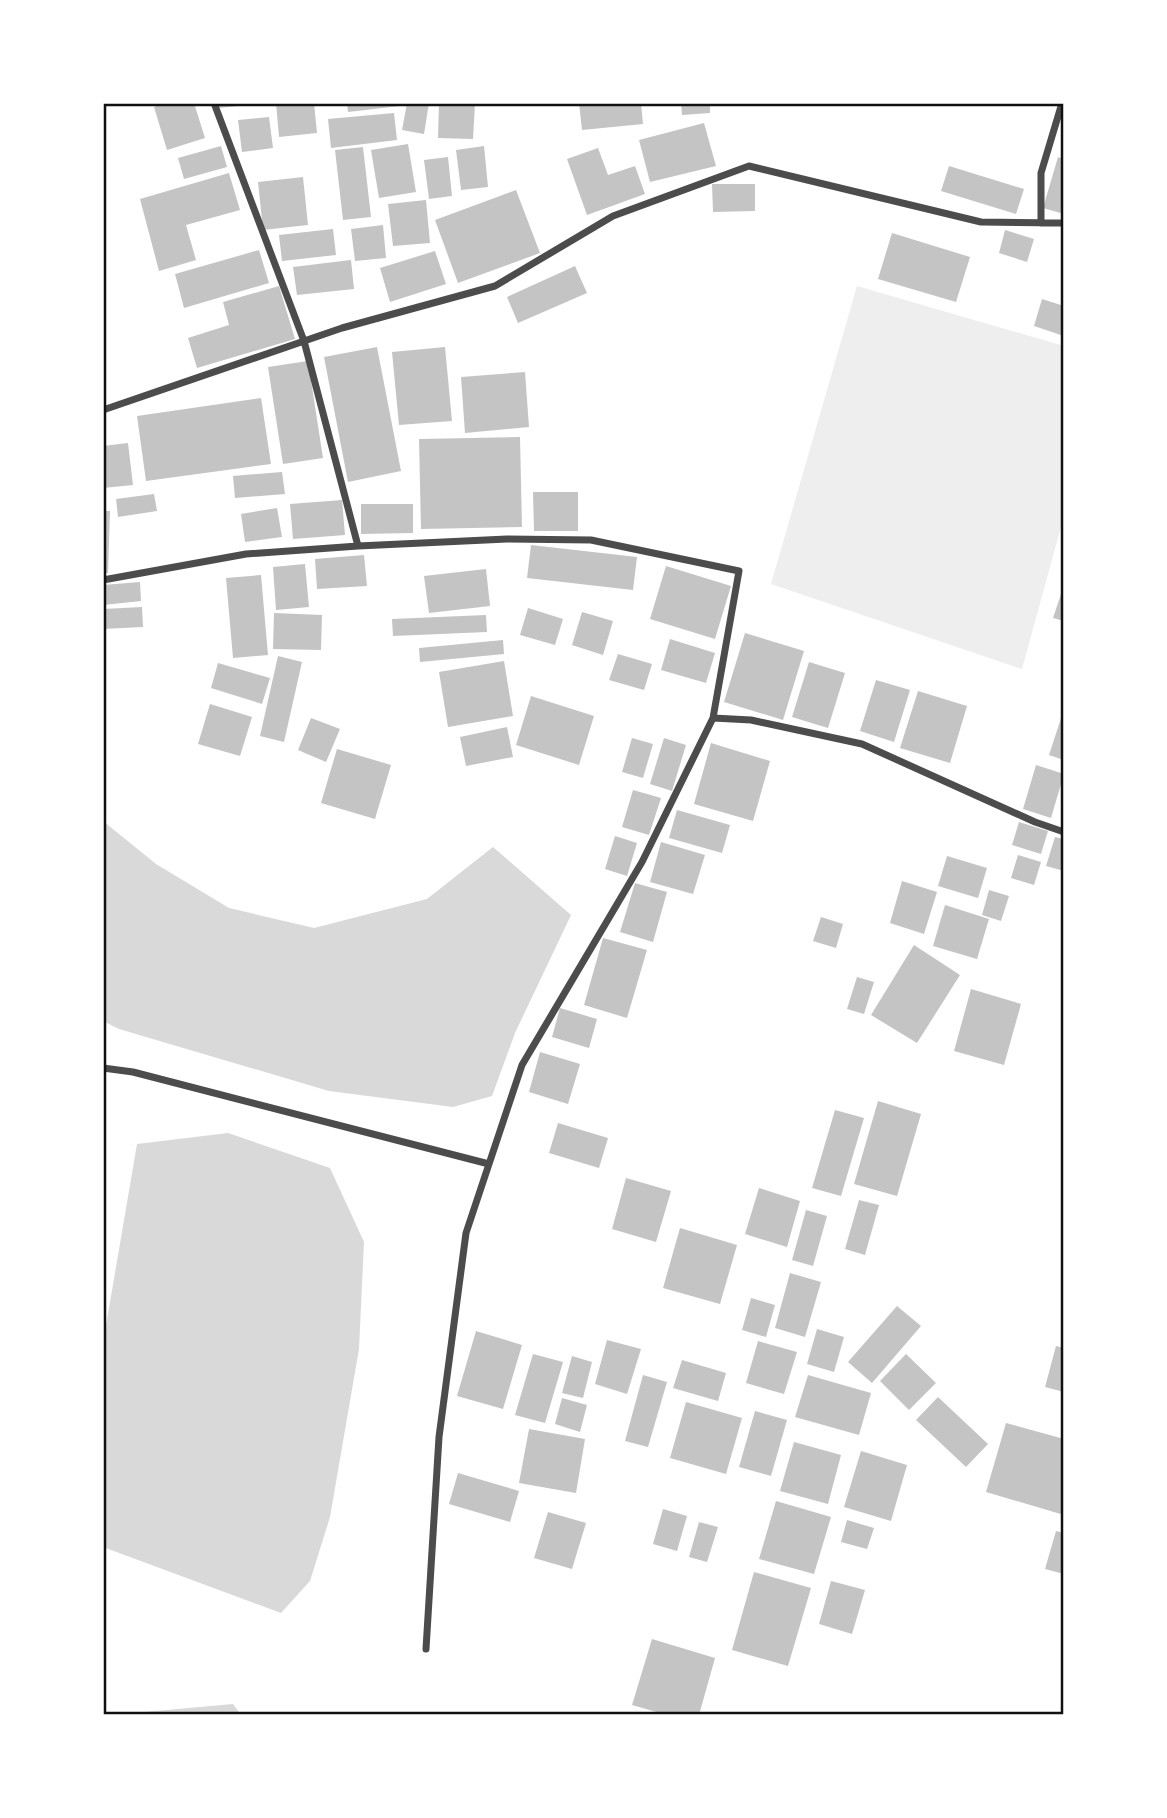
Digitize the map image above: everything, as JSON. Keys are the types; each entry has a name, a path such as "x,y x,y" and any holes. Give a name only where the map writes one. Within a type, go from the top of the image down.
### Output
{"street":[{"path":"214,103 304,341 358,546"},
{"path":"1041,223 1041,173 1062,103"},
{"path":"103,410 342,328 495,286 614,216 749,166 981,222 1064,223"},
{"path":"103,580 246,554 506,539 591,540 739,571 713,718 642,862 522,1065 466,1233 439,1437 426,1649"},
{"path":"713,718 751,720 862,744 1035,822 1064,832"},
{"path":"103,1068 133,1072 489,1164"}],"shaded area":[{"path":"857,286 1064,346 1064,516 1022,669 771,584"},
{"path":"103,821 156,864 229,908 314,928 427,899 493,847 571,915 515,1033 492,1096 453,1107 329,1091 119,1029 103,1021"},
{"path":"228,1133 330,1168 364,1242 359,1349 330,1517 310,1581 281,1613 103,1547 103,1343 137,1144"},
{"path":"233,1704 241,1715 130,1715 133,1713"}],"building":[{"path":"166,103 194,103 205,138 167,150 154,107"},
{"path":"219,103 248,103 248,105 219,108"},
{"path":"276,103 314,103 317,133 279,137"},
{"path":"347,103 400,103 400,106 348,112"},
{"path":"407,103 429,103 424,134 402,130"},
{"path":"439,103 475,103 473,139 438,138"},
{"path":"579,103 641,103 643,124 582,130"},
{"path":"681,103 710,103 710,113 682,115"},
{"path":"394,113 397,140 331,148 328,119"},
{"path":"269,117 273,148 242,152 238,120"},
{"path":"704,123 716,166 650,182 639,140"},
{"path":"408,144 416,192 379,198 371,150"},
{"path":"221,146 227,167 184,179 178,158"},
{"path":"484,146 488,187 461,190 456,150"},
{"path":"363,147 371,217 343,220 335,150"},
{"path":"598,148 608,175 635,166 645,194 587,215 567,159"},
{"path":"448,157 452,196 429,199 424,160"},
{"path":"1058,157 1064,159 1064,214 1043,208"},
{"path":"949,166 1024,189 1016,214 941,191"},
{"path":"229,173 240,210 186,225 196,260 159,271 140,199"},
{"path":"303,177 308,225 263,230 258,182"},
{"path":"712,184 755,184 755,211 713,212"},
{"path":"516,190 540,253 458,283 435,220"},
{"path":"426,200 430,243 393,246 388,204"},
{"path":"383,225 386,258 355,261 351,229"},
{"path":"333,229 336,255 282,261 279,235"},
{"path":"1005,230 1034,239 1027,262 999,253"},
{"path":"892,233 970,257 956,302 878,279"},
{"path":"259,250 269,283 184,308 175,274"},
{"path":"435,251 446,284 390,302 380,268"},
{"path":"351,260 354,289 297,295 293,267"},
{"path":"575,266 587,293 518,323 507,297"},
{"path":"279,286 295,339 197,368 188,338 229,325 223,302"},
{"path":"1042,299 1064,306 1061,335 1034,326"},
{"path":"377,347 401,471 348,482 324,357"},
{"path":"445,347 452,421 399,425 392,352"},
{"path":"308,361 323,458 283,464 268,367"},
{"path":"525,372 529,427 465,433 461,377"},
{"path":"261,398 271,464 146,481 137,416"},
{"path":"520,437 522,527 421,529 419,439"},
{"path":"128,443 133,485 103,488 103,446"},
{"path":"282,472 285,494 235,498 233,476"},
{"path":"533,492 578,492 578,531 534,531"},
{"path":"154,494 157,511 118,517 116,499"},
{"path":"342,500 345,535 293,539 290,504"},
{"path":"361,504 413,504 413,533 361,534"},
{"path":"277,508 282,537 245,542 241,514"},
{"path":"103,511 110,511 108,573 103,573"},
{"path":"531,545 637,557 633,590 527,578"},
{"path":"364,555 367,586 317,589 315,559"},
{"path":"305,564 309,607 276,610 273,567"},
{"path":"666,566 731,586 715,639 650,619"},
{"path":"486,569 490,606 429,613 424,576"},
{"path":"261,575 268,655 233,658 226,578"},
{"path":"140,582 141,601 103,605 103,585"},
{"path":"1064,585 1064,621 1053,618"},
{"path":"142,607 143,627 103,629 103,609"},
{"path":"528,608 563,619 555,645 520,635"},
{"path":"582,612 613,621 603,655 572,645"},
{"path":"274,613 322,615 321,650 273,649"},
{"path":"486,615 487,632 393,636 392,619"},
{"path":"745,633 804,651 783,720 724,702"},
{"path":"670,639 715,653 706,683 661,670"},
{"path":"503,640 504,654 420,662 419,648"},
{"path":"618,654 652,664 644,690 609,680"},
{"path":"278,656 302,662 284,742 260,736"},
{"path":"504,661 513,716 448,727 439,672"},
{"path":"809,662 845,673 828,728 792,717"},
{"path":"218,663 270,678 262,704 211,688"},
{"path":"876,680 910,690 894,742 860,731"},
{"path":"918,691 967,706 950,763 900,748"},
{"path":"531,696 594,716 579,765 516,745"},
{"path":"210,704 252,717 240,756 198,744"},
{"path":"1064,709 1064,760 1049,755"},
{"path":"311,718 340,729 326,762 298,750"},
{"path":"507,727 513,757 466,766 460,737"},
{"path":"632,738 653,744 643,778 622,772"},
{"path":"664,738 686,745 672,791 650,784"},
{"path":"711,743 770,761 753,821 694,804"},
{"path":"337,749 391,765 375,819 321,803"},
{"path":"1036,765 1064,774 1051,818 1023,809"},
{"path":"633,790 661,798 649,835 622,827"},
{"path":"677,810 730,825 722,853 669,838"},
{"path":"1019,822 1048,831 1041,854 1012,845"},
{"path":"615,836 637,843 627,876 605,869"},
{"path":"1055,837 1064,839 1064,871 1046,866"},
{"path":"661,842 705,855 693,894 650,882"},
{"path":"1018,855 1041,862 1034,885 1011,878"},
{"path":"947,856 987,868 978,898 938,886"},
{"path":"902,881 937,892 924,934 890,923"},
{"path":"635,883 667,892 653,942 620,932"},
{"path":"989,890 1009,896 1001,921 982,915"},
{"path":"945,905 989,919 977,959 933,946"},
{"path":"821,917 843,924 836,948 813,941"},
{"path":"603,938 647,950 627,1018 584,1005"},
{"path":"914,945 960,975 917,1043 871,1015"},
{"path":"857,977 874,982 864,1014 847,1009"},
{"path":"971,989 1021,1004 1004,1065 954,1051"},
{"path":"560,1008 597,1019 589,1048 552,1037"},
{"path":"540,1052 580,1064 568,1104 529,1092"},
{"path":"878,1101 921,1114 897,1196 854,1184"},
{"path":"835,1110 864,1118 841,1196 812,1188"},
{"path":"558,1123 608,1138 599,1168 549,1153"},
{"path":"626,1178 671,1191 656,1242 612,1229"},
{"path":"759,1188 800,1201 787,1247 745,1234"},
{"path":"859,1200 879,1205 865,1255 845,1249"},
{"path":"806,1210 827,1216 813,1266 792,1260"},
{"path":"680,1228 737,1245 720,1304 663,1288"},
{"path":"790,1273 821,1282 805,1337 775,1328"},
{"path":"751,1298 775,1305 766,1337 742,1330"},
{"path":"897,1306 921,1326 872,1383 848,1362"},
{"path":"817,1329 844,1337 834,1372 807,1364"},
{"path":"476,1331 522,1345 503,1409 457,1396"},
{"path":"607,1340 641,1349 627,1394 595,1384"},
{"path":"758,1341 797,1352 784,1394 746,1383"},
{"path":"1056,1346 1064,1348 1064,1392 1045,1387"},
{"path":"533,1354 563,1362 545,1423 515,1415"},
{"path":"906,1354 936,1383 909,1410 880,1381"},
{"path":"572,1356 592,1362 583,1398 562,1393"},
{"path":"682,1360 726,1373 718,1401 673,1388"},
{"path":"643,1375 667,1382 648,1447 625,1441"},
{"path":"808,1375 871,1393 859,1435 795,1417"},
{"path":"938,1397 988,1444 966,1467 916,1420"},
{"path":"562,1398 587,1405 580,1432 555,1424"},
{"path":"686,1402 742,1418 726,1474 670,1458"},
{"path":"755,1411 787,1420 771,1476 739,1467"},
{"path":"1006,1423 1064,1439 1064,1515 986,1492"},
{"path":"529,1429 585,1439 576,1493 519,1483"},
{"path":"794,1442 841,1455 828,1504 780,1491"},
{"path":"861,1451 907,1465 891,1521 844,1507"},
{"path":"458,1473 519,1491 510,1522 449,1504"},
{"path":"776,1501 831,1517 814,1574 759,1559"},
{"path":"663,1509 687,1516 677,1551 653,1544"},
{"path":"548,1512 586,1523 572,1569 534,1558"},
{"path":"847,1520 874,1528 867,1549 841,1542"},
{"path":"699,1522 718,1527 707,1562 689,1557"},
{"path":"1056,1531 1064,1533 1064,1574 1045,1569"},
{"path":"754,1572 811,1588 788,1666 732,1650"},
{"path":"831,1581 865,1590 852,1634 819,1624"},
{"path":"652,1639 715,1658 699,1715 667,1715 632,1705"}]}
